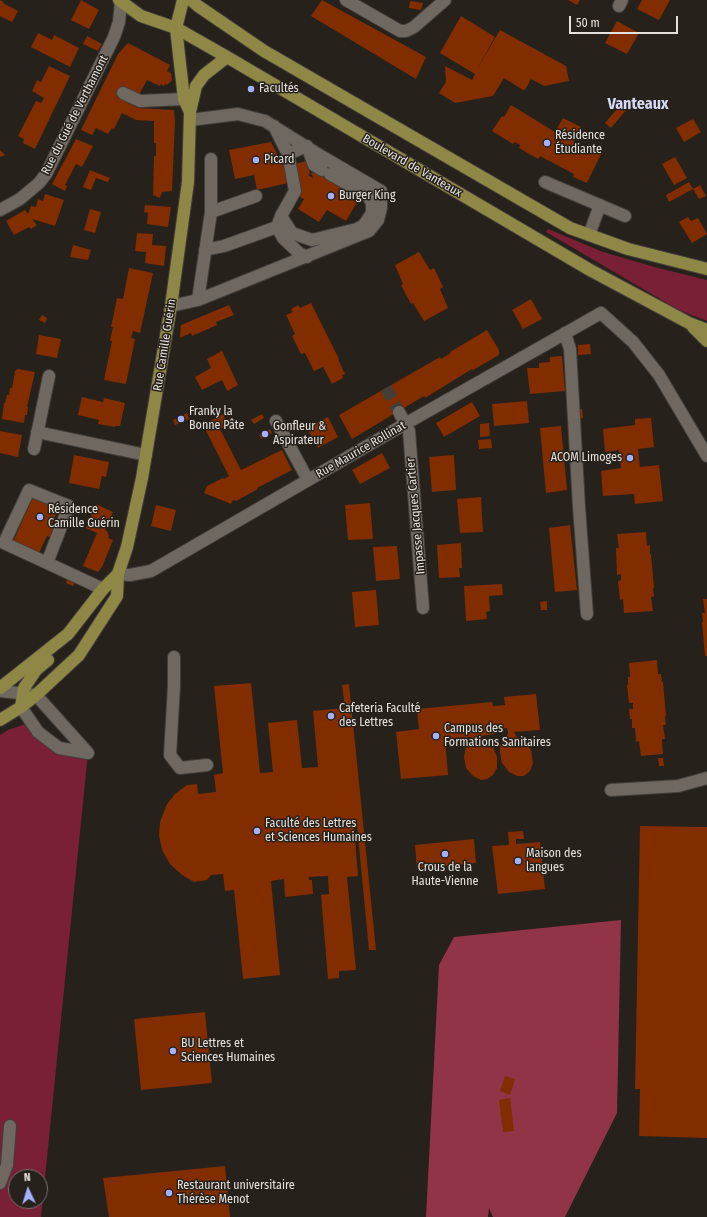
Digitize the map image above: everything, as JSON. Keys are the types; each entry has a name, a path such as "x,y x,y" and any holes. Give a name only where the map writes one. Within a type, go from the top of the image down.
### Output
{"main road":[{"name":"Boulevard de Vanteaux","path":"191,0 264,51 570,228 628,249 707,269"},
{"name":"Boulevard de Vanteaux","path":"120,1 141,16 176,28 227,57 590,270 689,323 707,330"},
{"name":"Rue Camille Guérin","path":"182,4 176,28 184,99 190,116"},
{"name":"Rue Camille Guérin","path":"0,720 21,707 36,695 79,655 117,596 118,574 133,522 171,306 188,182 190,116 196,86 204,75 227,57"},
{"path":"689,323 707,341"},
{"name":"Rue Camille Guérin","path":"0,689 68,634 103,589 118,574"},
{"path":"21,707 24,688 36,670 60,649 63,638"}],"street":[{"path":"346,0 400,31 406,31 414,27 445,0"},
{"name":"Rue du Gué de Verthamont","path":"0,210 20,199 39,183 46,174 114,37 119,22 120,1"},
{"path":"123,93 140,101 184,99"},
{"path":"171,306 198,300 369,231 378,220 382,208 381,191 265,121 238,114 190,116"},
{"path":"205,250 224,246 279,221 295,191 288,154 274,126"},
{"path":"288,154 307,146"},
{"path":"279,221 292,233 312,240 357,229 364,224 372,213 372,203 368,196 314,165 307,146"},
{"path":"198,300 211,212 211,159"},
{"path":"545,182 625,216"},
{"path":"211,212 256,196"},
{"path":"589,235 600,205"},
{"path":"279,221 283,238 299,253 306,257"},
{"name":"Rue Maurice Rollinat","path":"118,574 130,575 151,572 405,424 601,313 633,342 659,375 707,456"},
{"path":"565,333 570,349 587,614"},
{"path":"34,449 49,376"},
{"name":"Impasse Jacques Cartier","path":"399,412 409,431 423,608"},
{"path":"276,421 308,480"},
{"path":"37,432 146,455"},
{"path":"47,563 69,506 29,490 4,543 47,563 103,589"},
{"path":"174,657 170,755 180,768 207,765"},
{"path":"0,689 36,695 88,753 60,748 38,732 21,707"},
{"path":"611,790 678,786 707,778"},
{"path":"0,1183 7,1164 10,1126"}],"shaded area":[{"path":"548,229 603,252 707,280 707,321 679,310 546,232"},
{"path":"31,722 59,748 88,753 46,1169 8,1169 8,1209 42,1209 41,1217 0,1217 0,735 8,730"},
{"path":"621,920 617,1113 565,1217 493,1217 489,1208 488,1217 426,1217 439,965 454,937"}],"building":[{"path":"0,0 18,11 12,22 0,16"},
{"path":"81,0 99,10 89,29 71,20"},
{"path":"322,0 426,57 416,79 311,16"},
{"path":"568,0 580,0 577,5"},
{"path":"642,0 670,0 659,20 637,9"},
{"path":"410,1 423,3 421,10 409,8"},
{"path":"461,16 495,37 476,71 500,30 566,66 569,81 544,86 531,79 525,90 523,90 504,78 493,96 455,103 439,93 446,82 445,66 472,80 475,74 440,53"},
{"path":"617,21 639,33 627,54 605,43"},
{"path":"38,33 52,40 54,35 79,48 70,67 31,47"},
{"path":"87,36 102,44 98,51 83,44"},
{"path":"128,43 170,65 167,71 171,73 172,80 167,85 165,84 164,86 161,84 160,86 147,80 139,95 122,87 117,97 138,108 174,110 175,122 172,191 162,192 160,198 153,195 154,156 156,156 156,143 154,143 154,121 136,120 122,113 114,129 112,128 108,134 96,128 92,135 81,130 118,54"},
{"path":"49,66 70,76 35,149 23,143 24,139 18,136 36,101 41,103 44,98 32,91 37,80 41,82"},
{"path":"622,103 628,108 611,128 605,123"},
{"name":"Résidence Étudiante","path":"511,105 555,132 563,118 581,127 574,142 601,154 587,183 573,177 574,174 540,156 538,159 519,148 520,145 515,142 513,144 492,131 502,116 504,117"},
{"path":"693,119 701,132 684,142 676,128"},
{"path":"76,139 93,146 82,167 76,164 65,185 67,186 65,191 52,184"},
{"name":"Picard","path":"271,142 285,170 288,183 257,190 254,175 235,179 229,150"},
{"path":"0,150 5,155 0,157"},
{"path":"675,157 687,178 674,185 662,164"},
{"path":"307,161 310,174 308,175 313,178 311,173 328,168 332,181 360,197 346,221 327,210 319,222 298,209 304,199 300,197 295,164"},
{"path":"90,170 110,178 108,182 96,178 91,190 83,187"},
{"path":"689,182 693,189 669,202 666,195"},
{"path":"700,185 706,196 699,199 693,189"},
{"path":"45,194 64,200 55,226 32,219 37,225 31,229 29,227 14,235 6,221 25,210 28,214 31,206 36,207 38,199 43,201"},
{"path":"145,205 171,207 168,227 147,224 148,213 144,212"},
{"path":"90,209 101,212 95,233 84,230"},
{"path":"688,217 691,221 698,218 707,234 692,243 679,222"},
{"path":"137,233 153,234 152,245 166,246 164,266 145,263 146,252 135,251"},
{"path":"73,245 91,250 88,260 70,257"},
{"path":"419,252 430,270 434,268 443,287 440,289 448,308 424,321 413,303 411,304 401,285 403,284 395,265"},
{"path":"129,268 153,273 140,333 133,331 131,338 135,339 126,384 104,380 112,341 110,341 113,327 111,327 117,298 123,299"},
{"path":"531,299 542,319 523,329 512,310"},
{"path":"311,303 345,374 342,375 343,378 332,384 323,367 314,371 305,353 301,354 292,336 295,334 286,315 293,312 291,309 298,305 300,308"},
{"path":"229,305 234,315 216,322 217,325 192,336 191,333 180,338 181,325"},
{"path":"42,315 47,318 45,323 39,320"},
{"path":"487,330 499,350 499,355 473,370 472,369 425,398 424,396 352,439 339,415 440,357 441,359"},
{"path":"39,335 61,339 57,358 36,354"},
{"path":"590,344 591,354 578,355 578,345"},
{"path":"222,351 238,385 227,391 222,380 202,390 195,377 211,368 207,359"},
{"path":"562,356 565,391 530,394 527,368 539,368 539,363 550,362 550,357"},
{"path":"18,369 35,372 27,407 27,415 25,415 24,423 2,419 4,403 7,395 9,395 10,388 12,388 15,371"},
{"path":"82,397 103,402 104,398 125,403 120,426 115,427 98,424 99,420 78,415"},
{"path":"527,401 529,423 494,426 492,404"},
{"path":"472,402 480,416 444,437 436,423"},
{"path":"577,409 582,409 583,418 578,419"},
{"name":"Franky la Bonne Pâte","path":"187,413 189,419 175,425 173,420"},
{"path":"223,414 228,425 220,429 241,470 282,450 292,470 257,488 258,489 236,501 233,500 231,504 204,493 207,486 229,476 203,425"},
{"name":"Gonfleur & Aspirateur","path":"262,414 264,418 254,424 251,420"},
{"path":"328,417 338,437 318,448 307,428"},
{"name":"ACOM Limoges","path":"651,418 654,447 638,449 640,467 659,465 663,501 635,504 634,494 603,496 601,471 621,468 619,450 605,452 603,429 635,425 635,419"},
{"path":"489,423 490,436 480,437 480,424"},
{"path":"561,426 567,490 546,493 540,428"},
{"name":"Gonfleur & Aspirateur","path":"270,429 272,433 261,439 259,435"},
{"path":"0,431 22,435 18,457 0,453"},
{"path":"491,439 492,448 479,449 478,440"},
{"path":"382,453 390,468 360,484 352,470"},
{"path":"74,455 109,462 106,477 102,476 99,489 69,483"},
{"path":"454,455 456,490 432,492 429,457"},
{"name":"Résidence Camille Guérin","path":"33,497 59,508 51,526 54,528 50,537 47,536 39,553 13,542"},
{"path":"481,497 483,532 460,533 457,499"},
{"path":"370,503 373,539 348,540 345,505"},
{"path":"96,504 113,512 105,530 109,536 108,538 113,540 102,567 98,572 83,566 97,533 86,528"},
{"path":"156,505 176,510 171,531 151,526"},
{"path":"570,525 577,590 555,592 549,528"},
{"path":"646,532 647,546 650,545 651,554 654,588 654,596 651,597 653,611 624,613 623,599 620,600 618,581 621,580 621,574 617,575 616,548 619,548 617,534"},
{"path":"461,543 462,568 459,568 460,577 439,578 437,545"},
{"path":"397,546 400,579 376,581 373,547"},
{"path":"67,579 75,583 73,586 66,583"},
{"path":"502,584 503,595 489,596 490,611 486,612 487,619 466,621 464,586"},
{"path":"376,590 379,625 355,627 352,592"},
{"path":"703,599 707,599 707,656 705,656 702,622 702,613 705,613"},
{"path":"547,601 547,610 541,610 540,602"},
{"path":"657,660 658,674 661,674 663,682 666,716 666,725 663,725 665,739 662,739 663,754 641,756 639,741 636,742 635,728 632,728 632,719 630,719 629,709 633,709 633,703 629,703 627,685 628,677 630,677 629,663"},
{"name":"Faculté des Lettres et Sciences Humaines","path":"251,683 260,773 273,772 268,723 297,720 302,768 318,767 313,711 345,708 342,685 349,684 376,950 369,950 357,826 354,827 358,876 347,877 356,970 339,971 339,978 328,979 321,895 329,894 328,876 309,877 309,880 312,880 313,894 285,897 284,879 271,881 280,975 243,979 234,890 225,891 223,874 211,875 207,880 194,882 182,875 170,864 162,850 159,835 160,822 167,804 175,794 187,785 197,784 198,794 216,792 214,775 223,773 214,686"},
{"name":"Campus des Formations Sanitaires","path":"536,694 540,730 514,732 517,737 524,740 531,750 533,763 530,771 524,776 517,776 509,772 502,763 500,745 506,738 508,733 507,728 495,729 495,734 481,736 484,741 493,746 497,757 497,768 493,775 487,779 481,780 473,776 466,768 464,757 466,746 472,737 445,739 448,775 401,779 396,732 419,729 417,709 492,702 493,706 505,705 504,697"},
{"path":"658,758 663,758 664,766 659,766"},
{"path":"640,826 707,827 707,1138 639,1136 640,1089 635,1089"},
{"name":"Maison des langues","path":"523,831 524,839 516,839 516,844 540,842 545,889 498,894 492,846 509,845 508,832"},
{"name":"Crous de la Haute-Vienne","path":"474,839 476,863 417,869 415,845"},
{"name":"BU Lettres et Sciences Humaines","path":"205,1012 212,1083 141,1090 134,1019"},
{"path":"505,1076 515,1079 510,1095 500,1091"},
{"path":"510,1098 514,1131 503,1132 499,1100"},
{"name":"Restaurant universitaire Thérèse Menot","path":"225,1166 230,1217 109,1217 103,1178"}],"tunnel":[{"path":"386,388 399,412"}],"place":[{"name":"Facultés","path":"251,89"},
{"name":"Résidence Étudiante","path":"547,143"},
{"name":"Picard","path":"256,160"},
{"name":"Burger King","path":"331,196"},
{"name":"Franky la Bonne Pâte","path":"181,419"},
{"name":"Gonfleur & Aspirateur","path":"265,434"},
{"name":"ACOM Limoges","path":"630,458"},
{"name":"Résidence Camille Guérin","path":"40,517"},
{"name":"Cafeteria Faculté des Lettres","path":"331,716"},
{"name":"Campus des Formations Sanitaires","path":"436,736"},
{"name":"Faculté des Lettres et Sciences Humaines","path":"257,831"},
{"name":"Crous de la Haute-Vienne","path":"445,854"},
{"name":"Maison des langues","path":"518,861"},
{"name":"BU Lettres et Sciences Humaines","path":"173,1051"},
{"name":"Restaurant universitaire Thérèse Menot","path":"169,1193"}],"district":[{"name":"Vanteaux","path":"638,105"}]}
